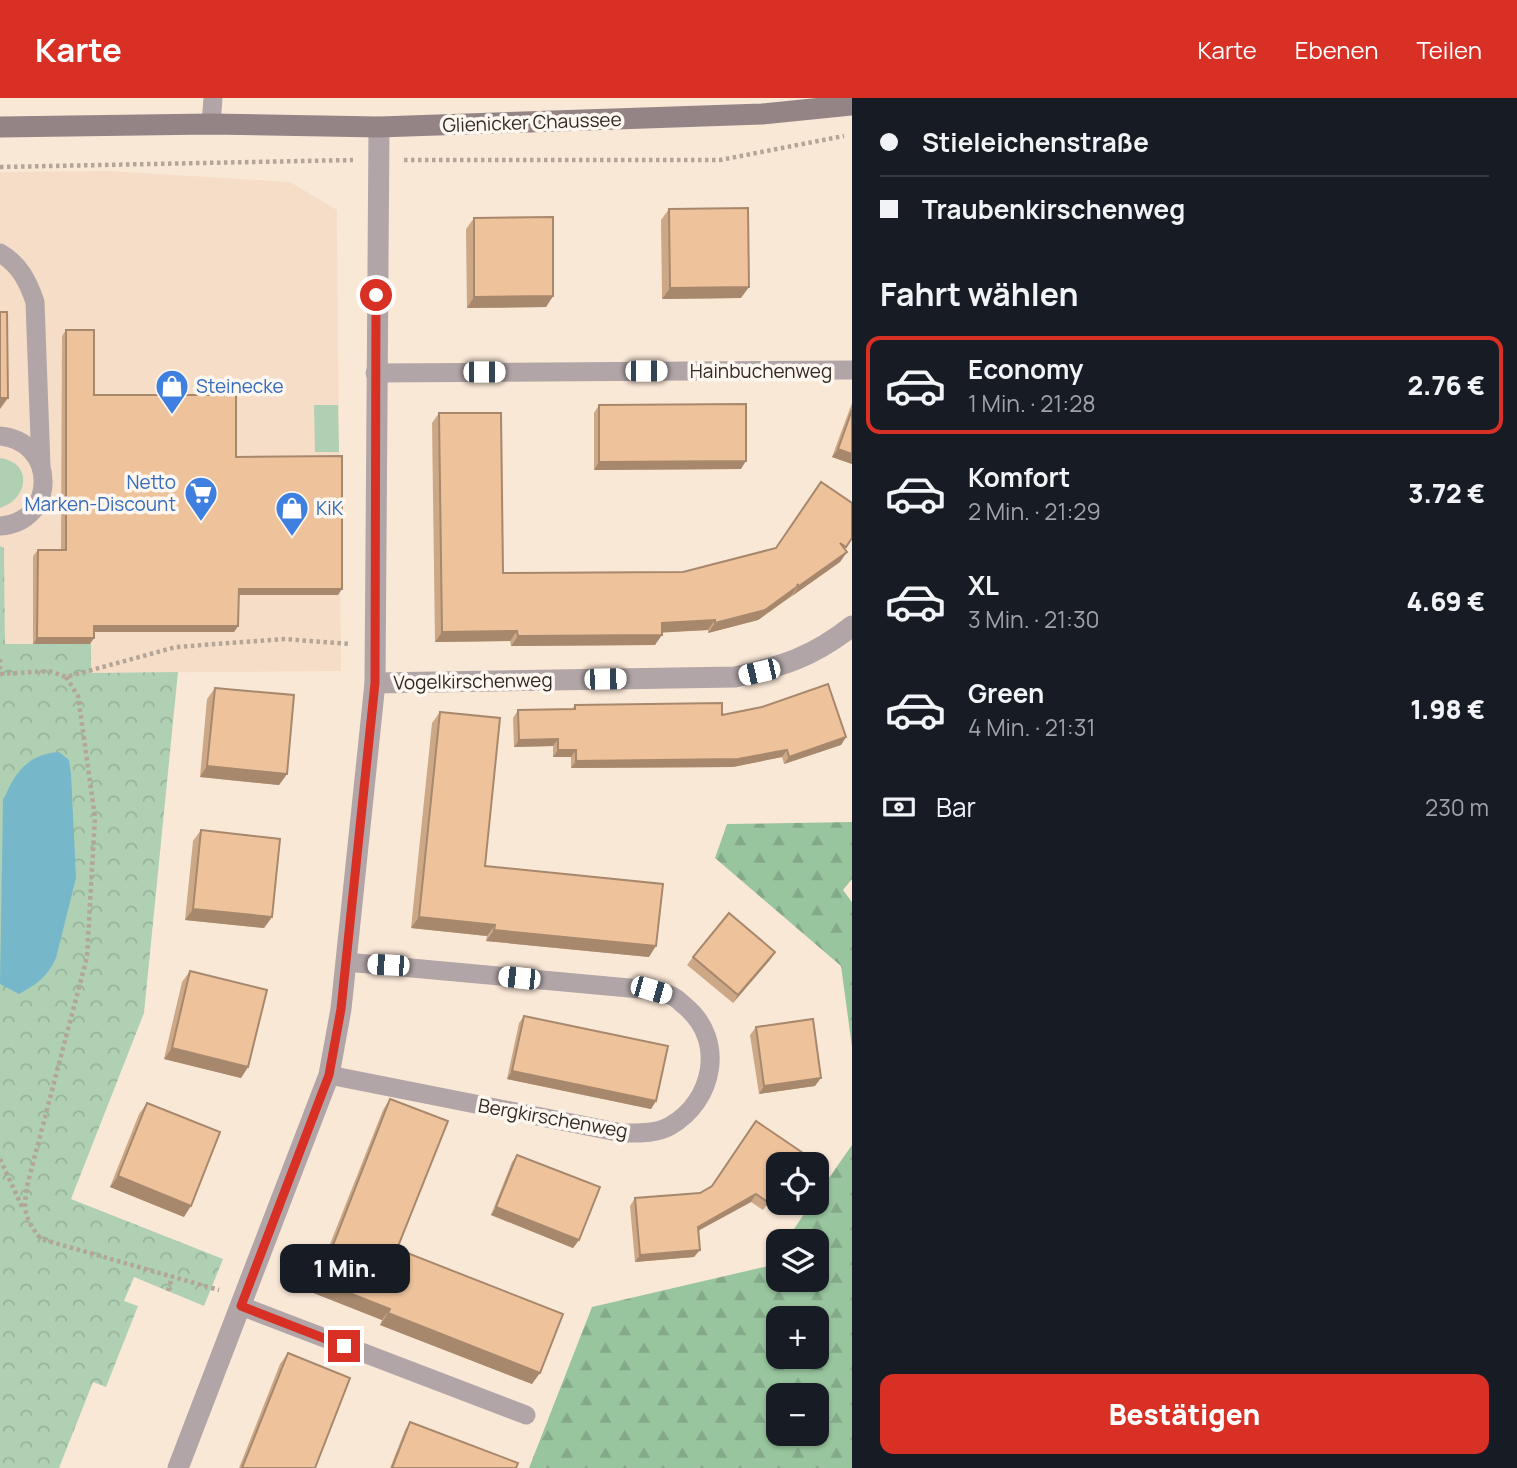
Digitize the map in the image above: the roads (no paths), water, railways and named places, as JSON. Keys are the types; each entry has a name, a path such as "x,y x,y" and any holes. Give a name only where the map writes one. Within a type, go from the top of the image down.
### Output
{"main road":[{"name":"Glienicker Chaussee","path":"0,127 211,124 379,127 762,114 852,105"}],"street":[{"path":"178,1468 329,1075 341,1009 375,683 375,373 379,127"},
{"name":"Vogelkirschenweg","path":"375,683 735,677 783,666 835,639 852,626"}],"lane":[{"path":"211,124 213,98"},
{"path":"0,253 12,260 20,271 35,302 43,491 38,503 20,521 0,526"},
{"name":"Hainbuchenweg","path":"375,373 852,370"},
{"path":"0,436 16,439 27,446 36,455 41,466"},
{"name":"Bergkirschenweg","path":"329,1075 622,1133 646,1133 668,1127 689,1112 705,1087 711,1065 711,1048 705,1030 695,1015 673,996 637,989 346,962"},
{"path":"242,1302 526,1415"}],"water":[{"path":"59,752 69,760 71,774 76,878 56,958 41,979 19,994 0,984 3,801 23,767 38,757"}],"place":[{"name":"Steinecke","path":"172,416"},
{"name":"Netto Marken-Discount","path":"201,523"},
{"name":"KiK","path":"292,538"}]}
